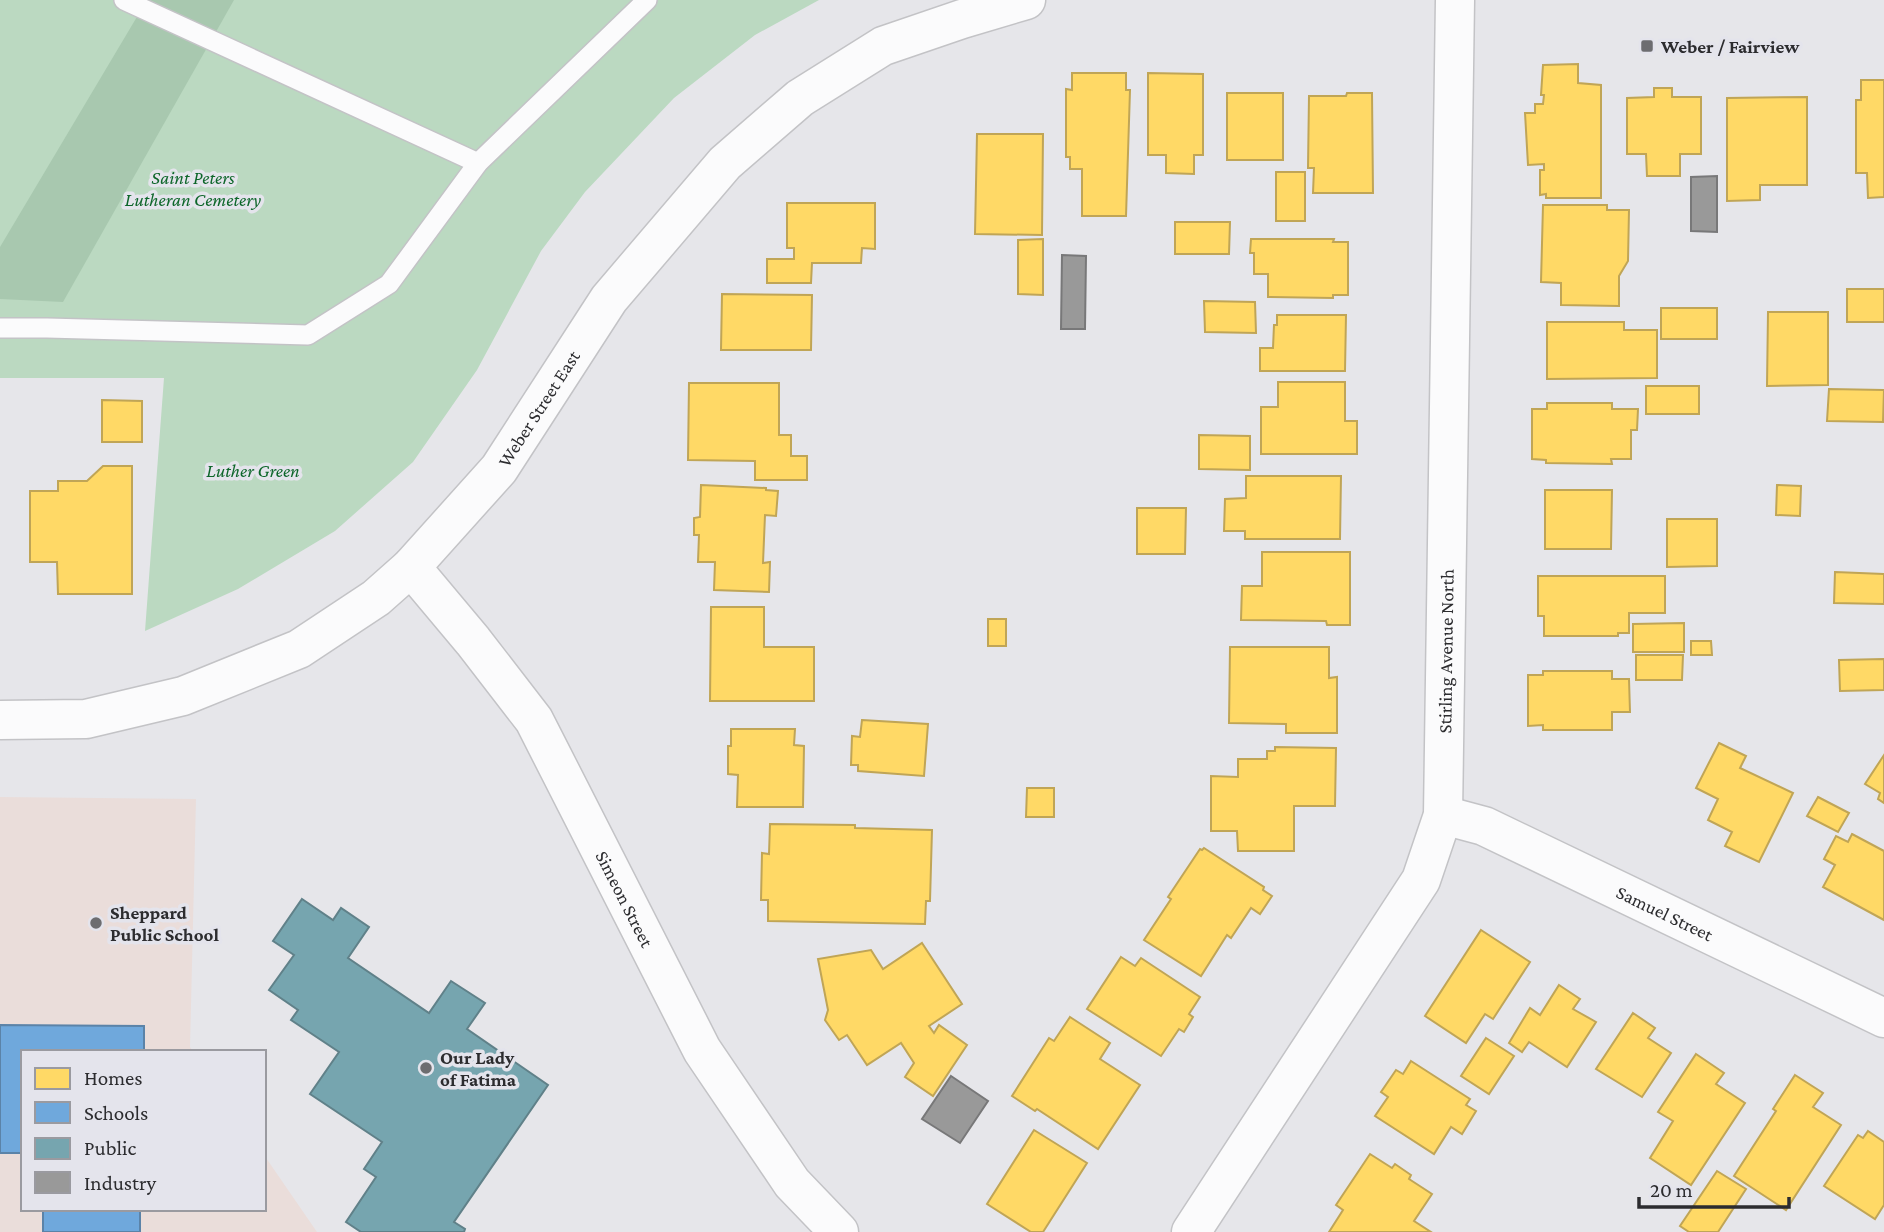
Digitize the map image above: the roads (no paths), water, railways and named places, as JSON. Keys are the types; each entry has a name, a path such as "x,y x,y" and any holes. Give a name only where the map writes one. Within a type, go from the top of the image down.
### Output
{"street":[{"name":"Weber Street East","path":"0,720 86,719 183,696 299,649 376,598 411,567 499,470 610,299 725,163 800,98 883,46 1026,0"},
{"name":"Stirling Avenue North","path":"1191,1232 1421,880 1443,815 1455,0"},
{"name":"Simeon Street","path":"411,567 534,720 702,1049 792,1183 839,1232"},
{"name":"Samuel Street","path":"1443,815 1484,826 1884,1018"}],"lane":[{"path":"0,328 307,335 389,284 478,163 647,0"},
{"path":"129,1 478,163"}],"place":[{"name":"Weber / Fairview","path":"1647,46"},
{"name":"Sheppard Public School","path":"96,923"},
{"name":"Our Lady of Fatima","path":"426,1068"}],"park label":[{"name":"Saint Peters Lutheran Cemetery","path":"193,188"},
{"name":"Luther Green","path":"253,470"}]}
